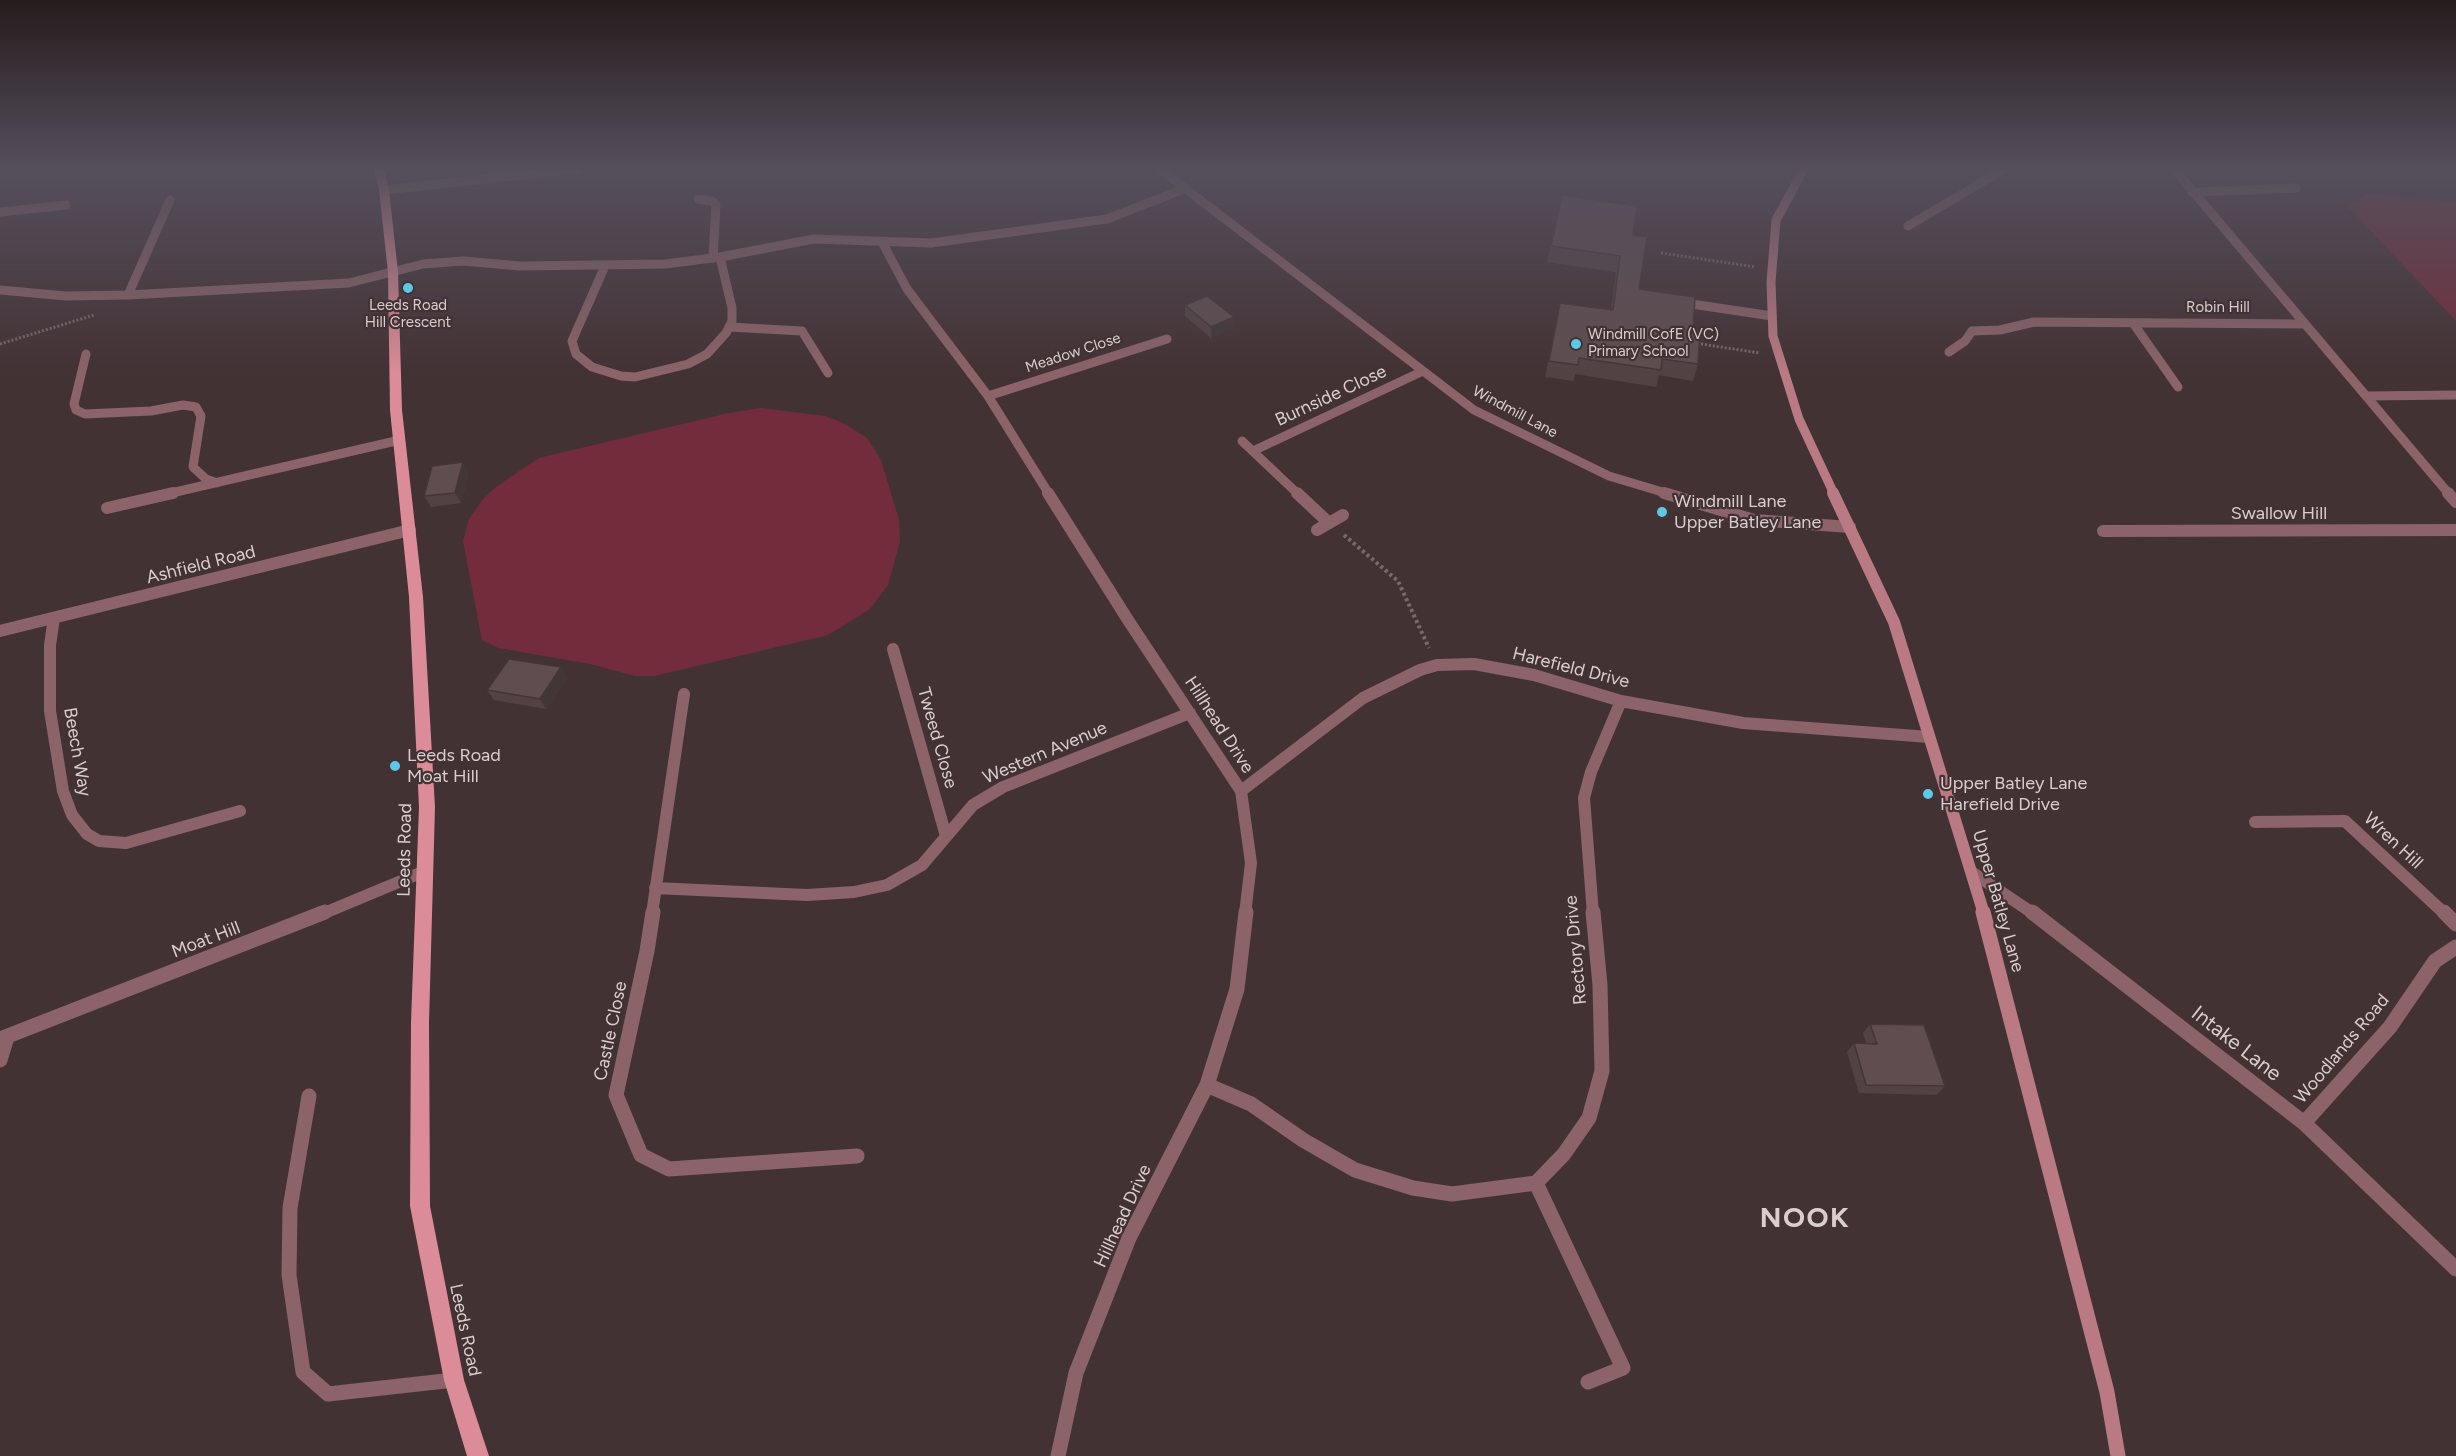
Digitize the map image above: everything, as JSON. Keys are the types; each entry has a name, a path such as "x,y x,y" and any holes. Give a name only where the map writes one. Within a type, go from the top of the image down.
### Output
{"main road":[{"name":"Leeds Road","path":"389,237 393,272 396,410 416,597 427,807 420,1022 420,1206 454,1380 478,1456"}],"street":[{"path":"128,295 154,237"},
{"path":"605,266 575,329 572,341 576,354 592,367 621,376 635,377 688,364 707,354 729,327 732,308 716,258 716,237"},
{"path":"0,290 66,296 128,295 349,283 423,264 464,261 520,266 665,264 716,258 814,239 931,243 975,237"},
{"name":"Windmill Lane","path":"1249,237 1474,410 1609,476 1754,520 1850,527"},
{"name":"Upper Batley Lane","path":"1775,237 1772,269 1773,336 1799,419 1894,622 1973,873 2104,1381 2118,1456"},
{"path":"2230,237 2456,502"},
{"name":"Hillhead Drive","path":"882,242 907,289 988,396 1128,620 1241,791 1251,863 1239,977 1207,1085 1129,1238 1076,1374 1058,1456"},
{"path":"1672,301 1772,316"},
{"name":"Robin Hill","path":"1949,352 1965,341 1972,332 2000,330 2034,322 2303,324"},
{"path":"2133,323 2178,387"},
{"path":"729,327 802,332 828,374"},
{"name":"Meadow Close","path":"988,396 1167,339"},
{"path":"86,354 74,404 76,410 85,414 152,411 183,405 196,406 201,416 193,467 206,479 217,483"},
{"name":"Burnside Close","path":"1253,451 1423,371"},
{"path":"2367,396 2456,395"},
{"path":"107,508 400,440"},
{"path":"1242,441 1329,523"},
{"path":"1317,530 1343,515"},
{"name":"Ashfield Road","path":"0,632 410,530"},
{"name":"Swallow Hill","path":"2103,531 2456,530"},
{"name":"Beech Way","path":"54,618 50,645 50,711 63,791 72,815 87,834 99,841 126,843 240,811"},
{"name":"Tweed Close","path":"893,649 946,836"},
{"name":"Harefield Drive","path":"1241,791 1363,698 1412,674 1437,665 1474,664 1534,675 1621,700 1743,723 1929,737"},
{"name":"Castle Close","path":"684,694 647,951 616,1095 641,1155 669,1169 856,1156"},
{"name":"Rectory Drive","path":"1536,1183 1564,1154 1589,1118 1602,1071 1600,985 1585,831 1584,798 1591,772 1621,700"},
{"name":"Western Avenue","path":"655,888 807,895 854,892 887,885 922,865 973,805 1003,787 1190,712"},
{"name":"Wren Hill","path":"2255,822 2345,821 2456,924"},
{"name":"Moat Hill","path":"3,1038 378,892 425,871"},
{"name":"Intake Lane","path":"1973,873 2045,921 2304,1123 2456,1269"},
{"name":"Woodlands Road","path":"2304,1123 2390,1027 2435,961 2456,947"},
{"path":"0,1060 3,1038"},
{"path":"1207,1085 1251,1104 1303,1140 1355,1170 1413,1188 1452,1194 1536,1183 1623,1368 1588,1383"},
{"path":"309,1096 290,1208 289,1275 303,1372 328,1394 454,1380"}],"path":[{"path":"1661,253 1772,269"},
{"path":"0,344 95,315"},
{"path":"1701,344 1779,355"},
{"path":"1329,523 1398,581 1437,665"}],"shaded area":[{"path":"2376,237 2456,237 2456,321"},
{"path":"761,408 825,416 845,424 867,438 881,460 899,520 900,541 888,585 870,609 828,635 654,676 635,676 590,664 499,648 482,640 463,541 469,519 483,499 496,487 539,458 729,413"}],"building":[{"path":"1553,237 1647,237 1639,289 1695,297 1693,331 1700,332 1698,364 1662,359 1661,370 1579,358 1578,365 1549,361 1560,303 1613,310 1620,256 1551,246"},
{"path":"1207,296 1234,317 1211,327 1185,305"},
{"path":"463,462 455,493 424,496 432,466"},
{"path":"509,659 561,667 540,699 487,690"},
{"path":"1870,1024 1924,1025 1945,1086 1866,1085 1854,1043 1877,1044"}],"place":[{"name":"Leeds Road Hill Crescent","path":"408,288"},
{"name":"Windmill CofE (VC) Primary School","path":"1576,344"},
{"name":"Windmill Lane Upper Batley Lane","path":"1662,512"},
{"name":"Leeds Road Moat Hill","path":"395,766"},
{"name":"Upper Batley Lane Harefield Drive","path":"1928,794"}],"district":[{"name":"NOOK","path":"1805,1219"}]}
